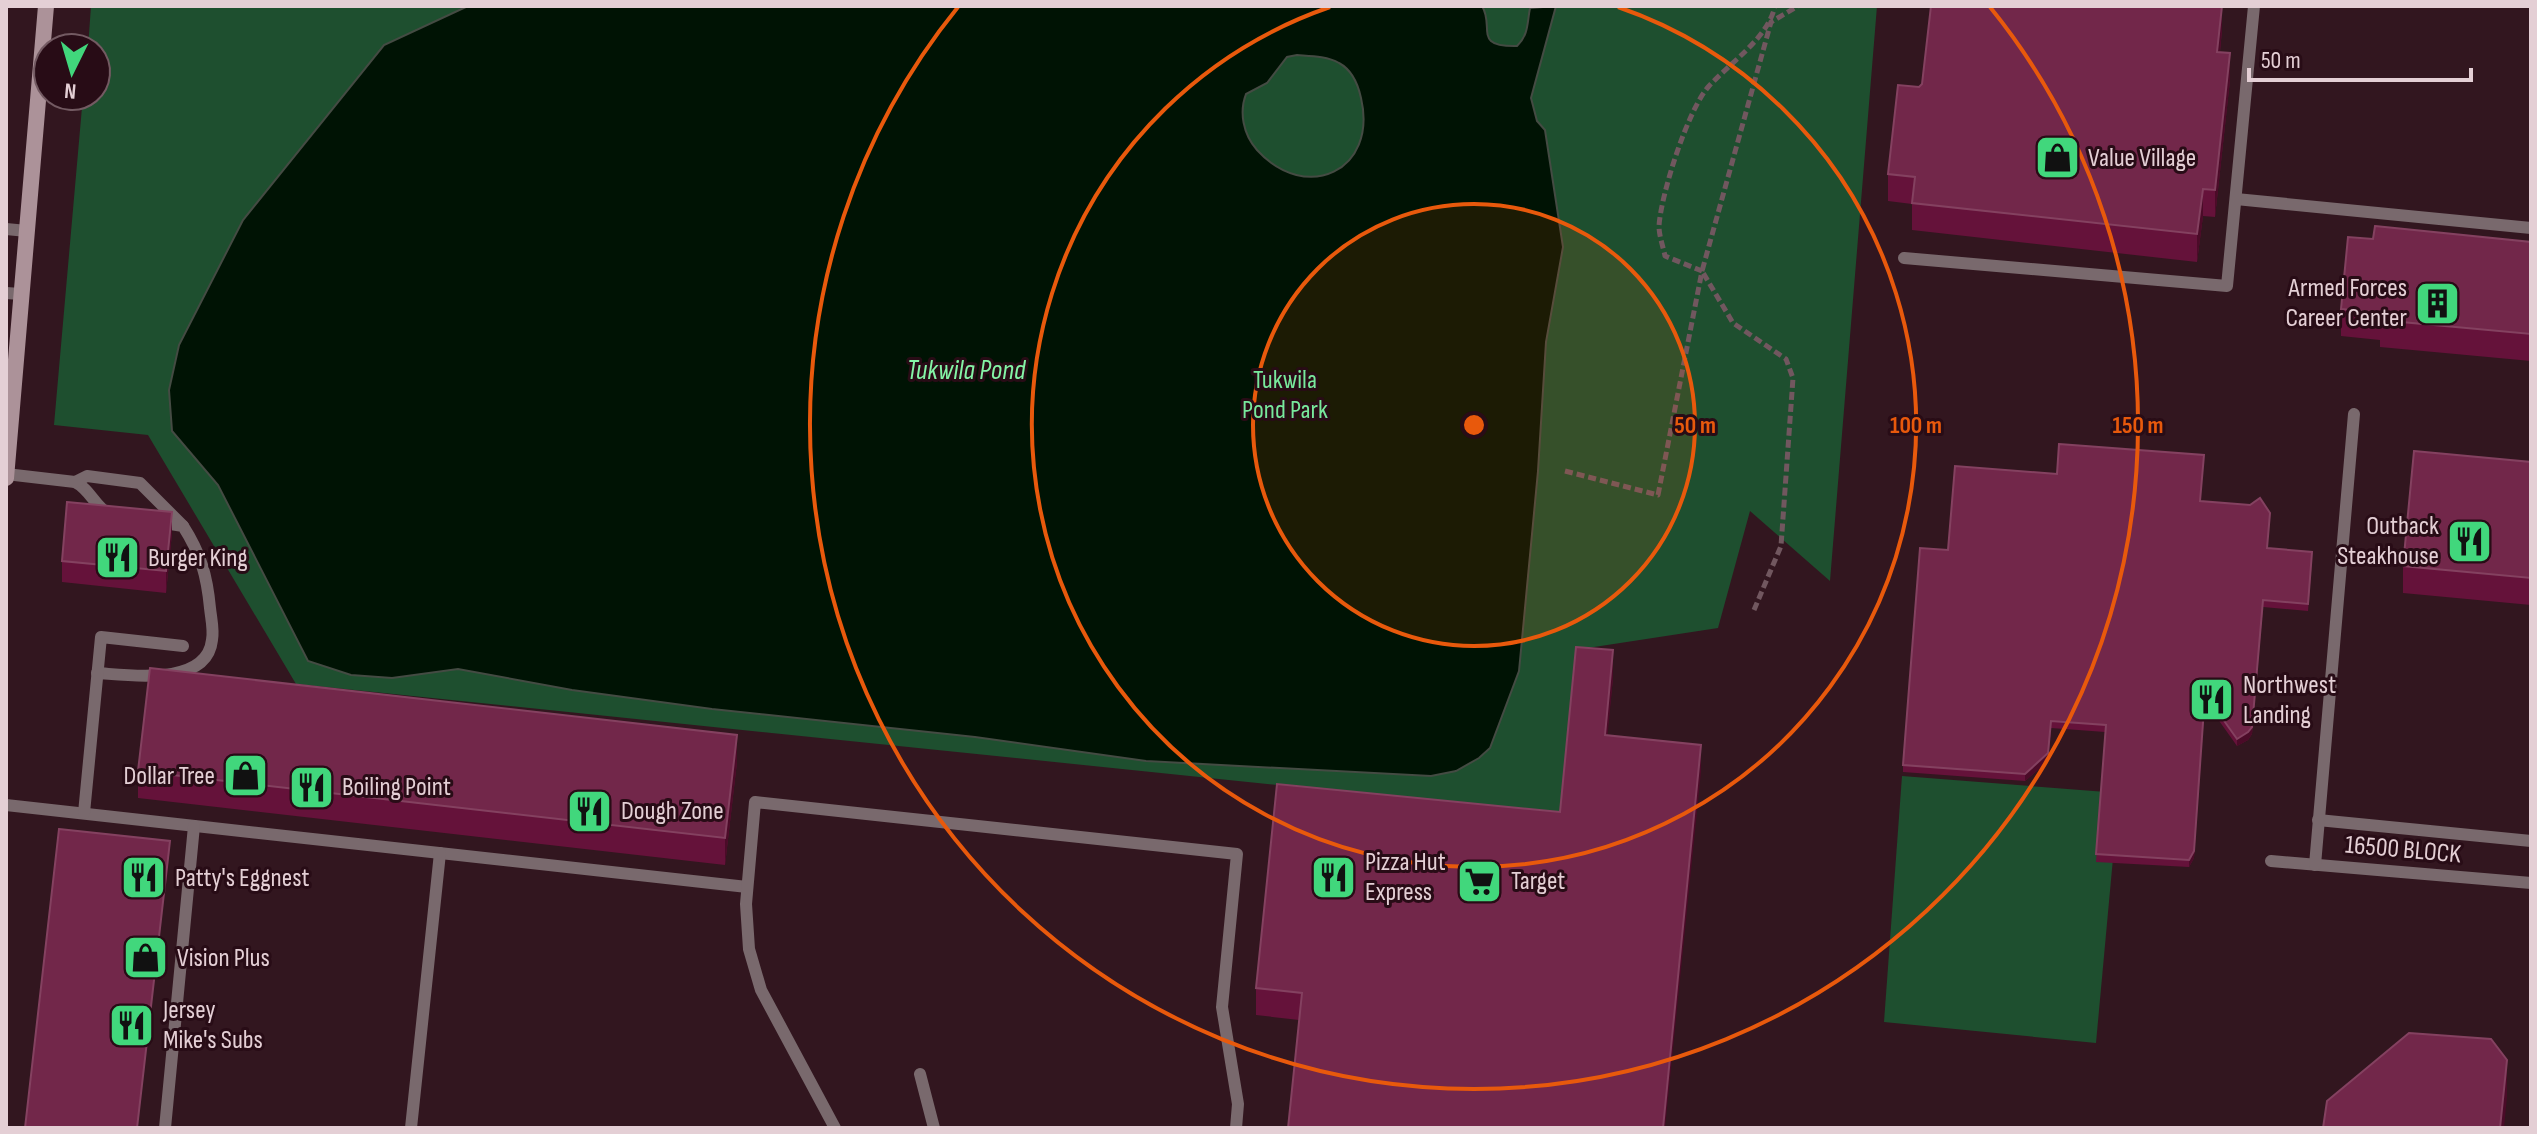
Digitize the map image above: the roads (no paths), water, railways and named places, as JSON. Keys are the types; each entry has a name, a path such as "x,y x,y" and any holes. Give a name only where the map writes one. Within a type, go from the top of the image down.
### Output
{"street":[{"path":"6,476 14,294 27,231 46,6"}],"lane":[{"path":"1904,258 2227,286 2254,6"},
{"path":"2236,199 2531,228"},
{"path":"6,229 27,231"},
{"path":"2315,865 2354,414"},
{"path":"6,476 75,482 82,485 103,511 114,517 183,526"},
{"path":"75,482 87,476 140,483 183,526 207,577 212,641 205,658 163,678 97,673"},
{"path":"84,813 101,637 183,646"},
{"path":"835,1128 761,990 749,949 747,887 755,802 1237,854 1222,1007 1238,1104 1236,1128"},
{"path":"6,805 747,887"},
{"path":"2318,820 2531,841"},
{"path":"165,1128 194,826"},
{"path":"411,1128 440,853"},
{"name":"16500 BLOCK","path":"2271,861 2531,883"},
{"path":"920,1074 934,1128"}],"water":[{"name":"Tukwila Pond","path":"468,6 1482,6 1490,39 1494,43 1517,46 1526,33 1530,8 1556,6 1531,98 1537,121 1545,130 1563,247 1546,342 1538,471 1519,671 1490,748 1456,771 1431,776 1146,761 975,737 712,709 572,690 458,669 392,678 351,675 308,661 218,485 172,431 169,390 179,345 243,220 384,45","holes":["1297,55 1329,59 1344,66 1354,78 1361,98 1363,123 1359,145 1348,161 1334,172 1316,177 1296,175 1276,166 1257,150 1246,130 1243,115 1246,94 1267,83 1287,57"]}],"place":[{"name":"Value Village","path":"2057,158"},
{"name":"Armed Forces Career Center","path":"2438,303"},
{"name":"Outback Steakhouse","path":"2470,541"},
{"name":"Burger King","path":"117,558"},
{"name":"Northwest Landing","path":"2212,700"},
{"name":"Dollar Tree","path":"246,776"},
{"name":"Boiling Point","path":"311,787"},
{"name":"Dough Zone","path":"590,811"},
{"name":"Pizza Hut Express","path":"1334,877"},
{"name":"Patty's Eggnest","path":"144,878"},
{"name":"Target","path":"1480,881"},
{"name":"Vision Plus","path":"146,958"},
{"name":"Jersey Mike's Subs","path":"132,1025"}],"park label":[{"name":"Tukwila Pond Park","path":"1285,395"}]}
